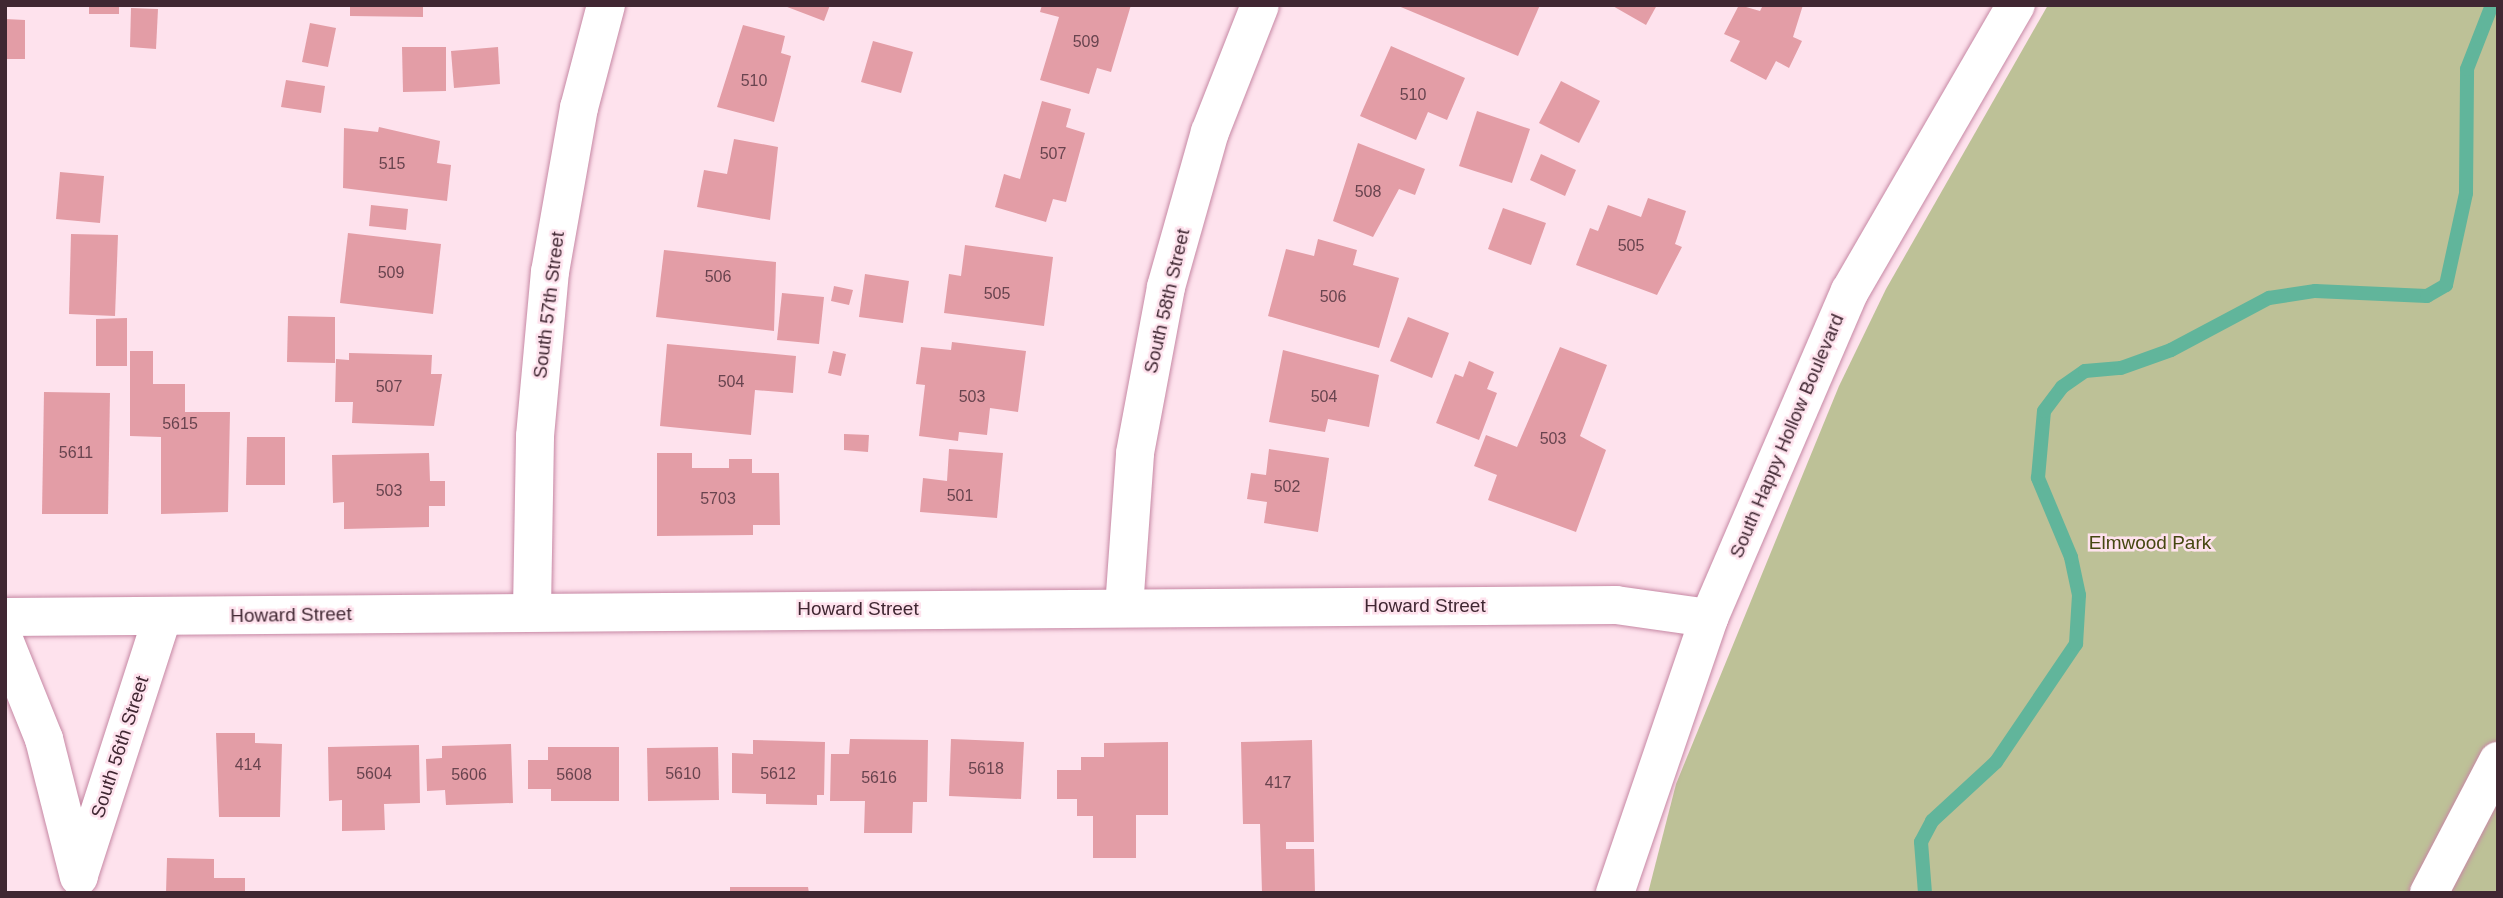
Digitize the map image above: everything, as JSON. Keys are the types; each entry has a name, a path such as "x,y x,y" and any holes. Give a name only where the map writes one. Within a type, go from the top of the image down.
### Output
{"street":[{"name":"South 57th Street","path":"532,610 535,436 550,272 579,108 606,5"},
{"name":"South 58th Street","path":"1124,608 1135,453 1166,286 1210,132 1260,5"},
{"name":"South Happy Hollow Boulevard","path":"1615,893 1709,618 1850,291 2016,5"},
{"name":"Howard Street","path":"5,617 162,618 532,610 1616,605 1709,618"},
{"name":"South 56th Street","path":"79,884 162,618"},
{"name":"South 56th Street","path":"5,642 44,738 79,884"},
{"path":"2429,893 2498,761"}],"green space":[{"name":"Elmwood Park","path":"2048,5 2498,5 2498,893 1648,893 1676,784 1839,386 1886,289"}],"building":[{"path":"89,5 119,5 119,14 89,14"},
{"path":"350,5 423,5 423,17 350,16"},
{"path":"782,5 830,5 824,21"},
{"path":"1042,5 1131,5 1111,72 1097,68 1089,94 1040,80 1059,17 1040,12"},
{"path":"1396,5 1540,5 1518,56"},
{"path":"1611,5 1657,5 1646,25"},
{"path":"1739,5 1760,11 1763,5 1803,5 1793,37 1802,41 1789,68 1776,61 1766,80 1730,61 1740,41 1724,34"},
{"path":"131,8 158,9 156,49 130,47"},
{"path":"5,19 25,20 25,59 5,59"},
{"path":"310,23 336,28 328,67 302,62"},
{"path":"743,25 785,36 781,53 791,56 774,122 717,107"},
{"path":"873,41 913,52 901,93 861,82"},
{"path":"1391,46 1465,78 1447,120 1428,112 1416,140 1360,116"},
{"path":"402,47 446,47 446,91 403,92"},
{"path":"498,47 500,84 454,88 451,51"},
{"path":"286,80 325,86 321,113 281,107"},
{"path":"1561,81 1600,101 1579,143 1539,123"},
{"path":"1042,101 1071,109 1066,127 1085,133 1066,202 1053,199 1046,222 995,207 1004,174 1020,179"},
{"path":"1477,111 1530,129 1512,183 1459,166"},
{"path":"379,127 440,141 437,163 451,165 447,201 343,188 344,128 378,132"},
{"path":"734,139 778,147 770,220 697,207 704,170 727,174"},
{"path":"1358,143 1425,169 1415,195 1399,189 1373,237 1333,221"},
{"path":"1541,154 1576,170 1565,196 1530,180"},
{"path":"60,172 104,176 100,223 56,219"},
{"path":"1648,198 1686,211 1675,244 1682,247 1657,295 1576,265 1590,228 1598,231 1608,205 1641,217"},
{"path":"371,205 408,209 406,230 369,226"},
{"path":"1503,208 1546,223 1531,265 1488,249"},
{"path":"348,233 441,244 433,314 340,303"},
{"path":"71,234 118,235 115,316 69,314"},
{"path":"1318,239 1357,250 1353,265 1399,278 1379,348 1268,316 1286,249 1314,256"},
{"path":"965,245 1053,257 1044,326 944,313 949,274 961,276"},
{"path":"664,250 776,262 774,331 656,317"},
{"path":"865,274 909,281 903,323 859,317"},
{"path":"834,286 853,290 849,305 831,301"},
{"path":"782,293 824,297 819,344 777,340"},
{"path":"288,316 335,317 335,363 287,362"},
{"path":"1408,317 1449,333 1432,378 1390,361"},
{"path":"127,318 127,366 96,366 96,319"},
{"path":"952,342 1026,351 1018,412 990,408 987,435 959,432 958,441 919,436 925,385 916,384 921,347 951,350"},
{"path":"667,344 796,356 793,393 755,390 751,435 660,426"},
{"path":"1560,347 1607,365 1580,436 1606,450 1576,532 1488,500 1497,475 1474,466 1486,435 1517,447"},
{"path":"1283,350 1379,375 1369,427 1328,419 1325,432 1269,422"},
{"path":"130,351 153,351 153,384 185,384 185,412 230,412 228,512 161,514 161,437 130,436"},
{"path":"833,351 846,354 841,376 828,373"},
{"path":"349,353 432,355 431,374 442,374 434,426 352,423 353,402 335,402 336,359 349,360"},
{"path":"1469,361 1494,372 1487,389 1497,393 1479,440 1436,423 1455,374 1463,377"},
{"path":"44,392 110,393 108,514 42,514"},
{"path":"844,434 869,435 868,452 844,450"},
{"path":"247,437 285,437 285,485 246,485"},
{"path":"949,449 1003,453 997,518 920,512 923,478 947,481"},
{"path":"1269,449 1329,458 1318,532 1264,523 1267,502 1247,499 1251,473 1266,475"},
{"path":"429,453 430,481 445,481 445,506 429,506 429,527 344,529 344,502 333,503 332,455"},
{"path":"657,453 692,453 692,468 729,468 729,459 752,459 752,473 779,473 780,525 753,525 753,535 657,536"},
{"path":"216,733 255,733 255,743 282,744 280,817 219,817"},
{"path":"850,739 928,740 927,802 913,802 912,833 864,833 865,801 830,801 831,754 849,754"},
{"path":"951,739 1024,742 1021,799 949,796"},
{"path":"753,740 825,742 824,795 817,795 817,805 766,804 766,794 732,793 732,753 753,754"},
{"path":"1312,740 1314,842 1286,842 1286,849 1314,849 1315,893 1262,893 1260,824 1243,824 1241,742"},
{"path":"1168,742 1168,815 1136,815 1136,858 1093,858 1093,816 1077,816 1077,799 1057,799 1057,770 1081,770 1081,757 1104,757 1104,743"},
{"path":"511,744 513,803 446,805 445,790 427,791 426,759 442,758 442,746"},
{"path":"419,745 420,803 384,804 385,830 342,831 342,800 329,801 328,747"},
{"path":"548,747 619,747 619,801 551,801 551,789 528,789 528,760 548,760"},
{"path":"718,747 719,800 648,801 647,748"},
{"path":"167,858 214,859 214,878 245,878 245,893 166,893"},
{"path":"730,887 808,887 809,893 730,893"}],"waterway":[{"path":"1925,893 1921,842 1932,821 1996,762 2076,644 2079,595 2071,557 2038,478 2044,411 2062,387 2085,371 2121,368 2171,350 2269,298 2315,291 2427,296 2446,285 2466,193 2467,69 2492,5"}]}
